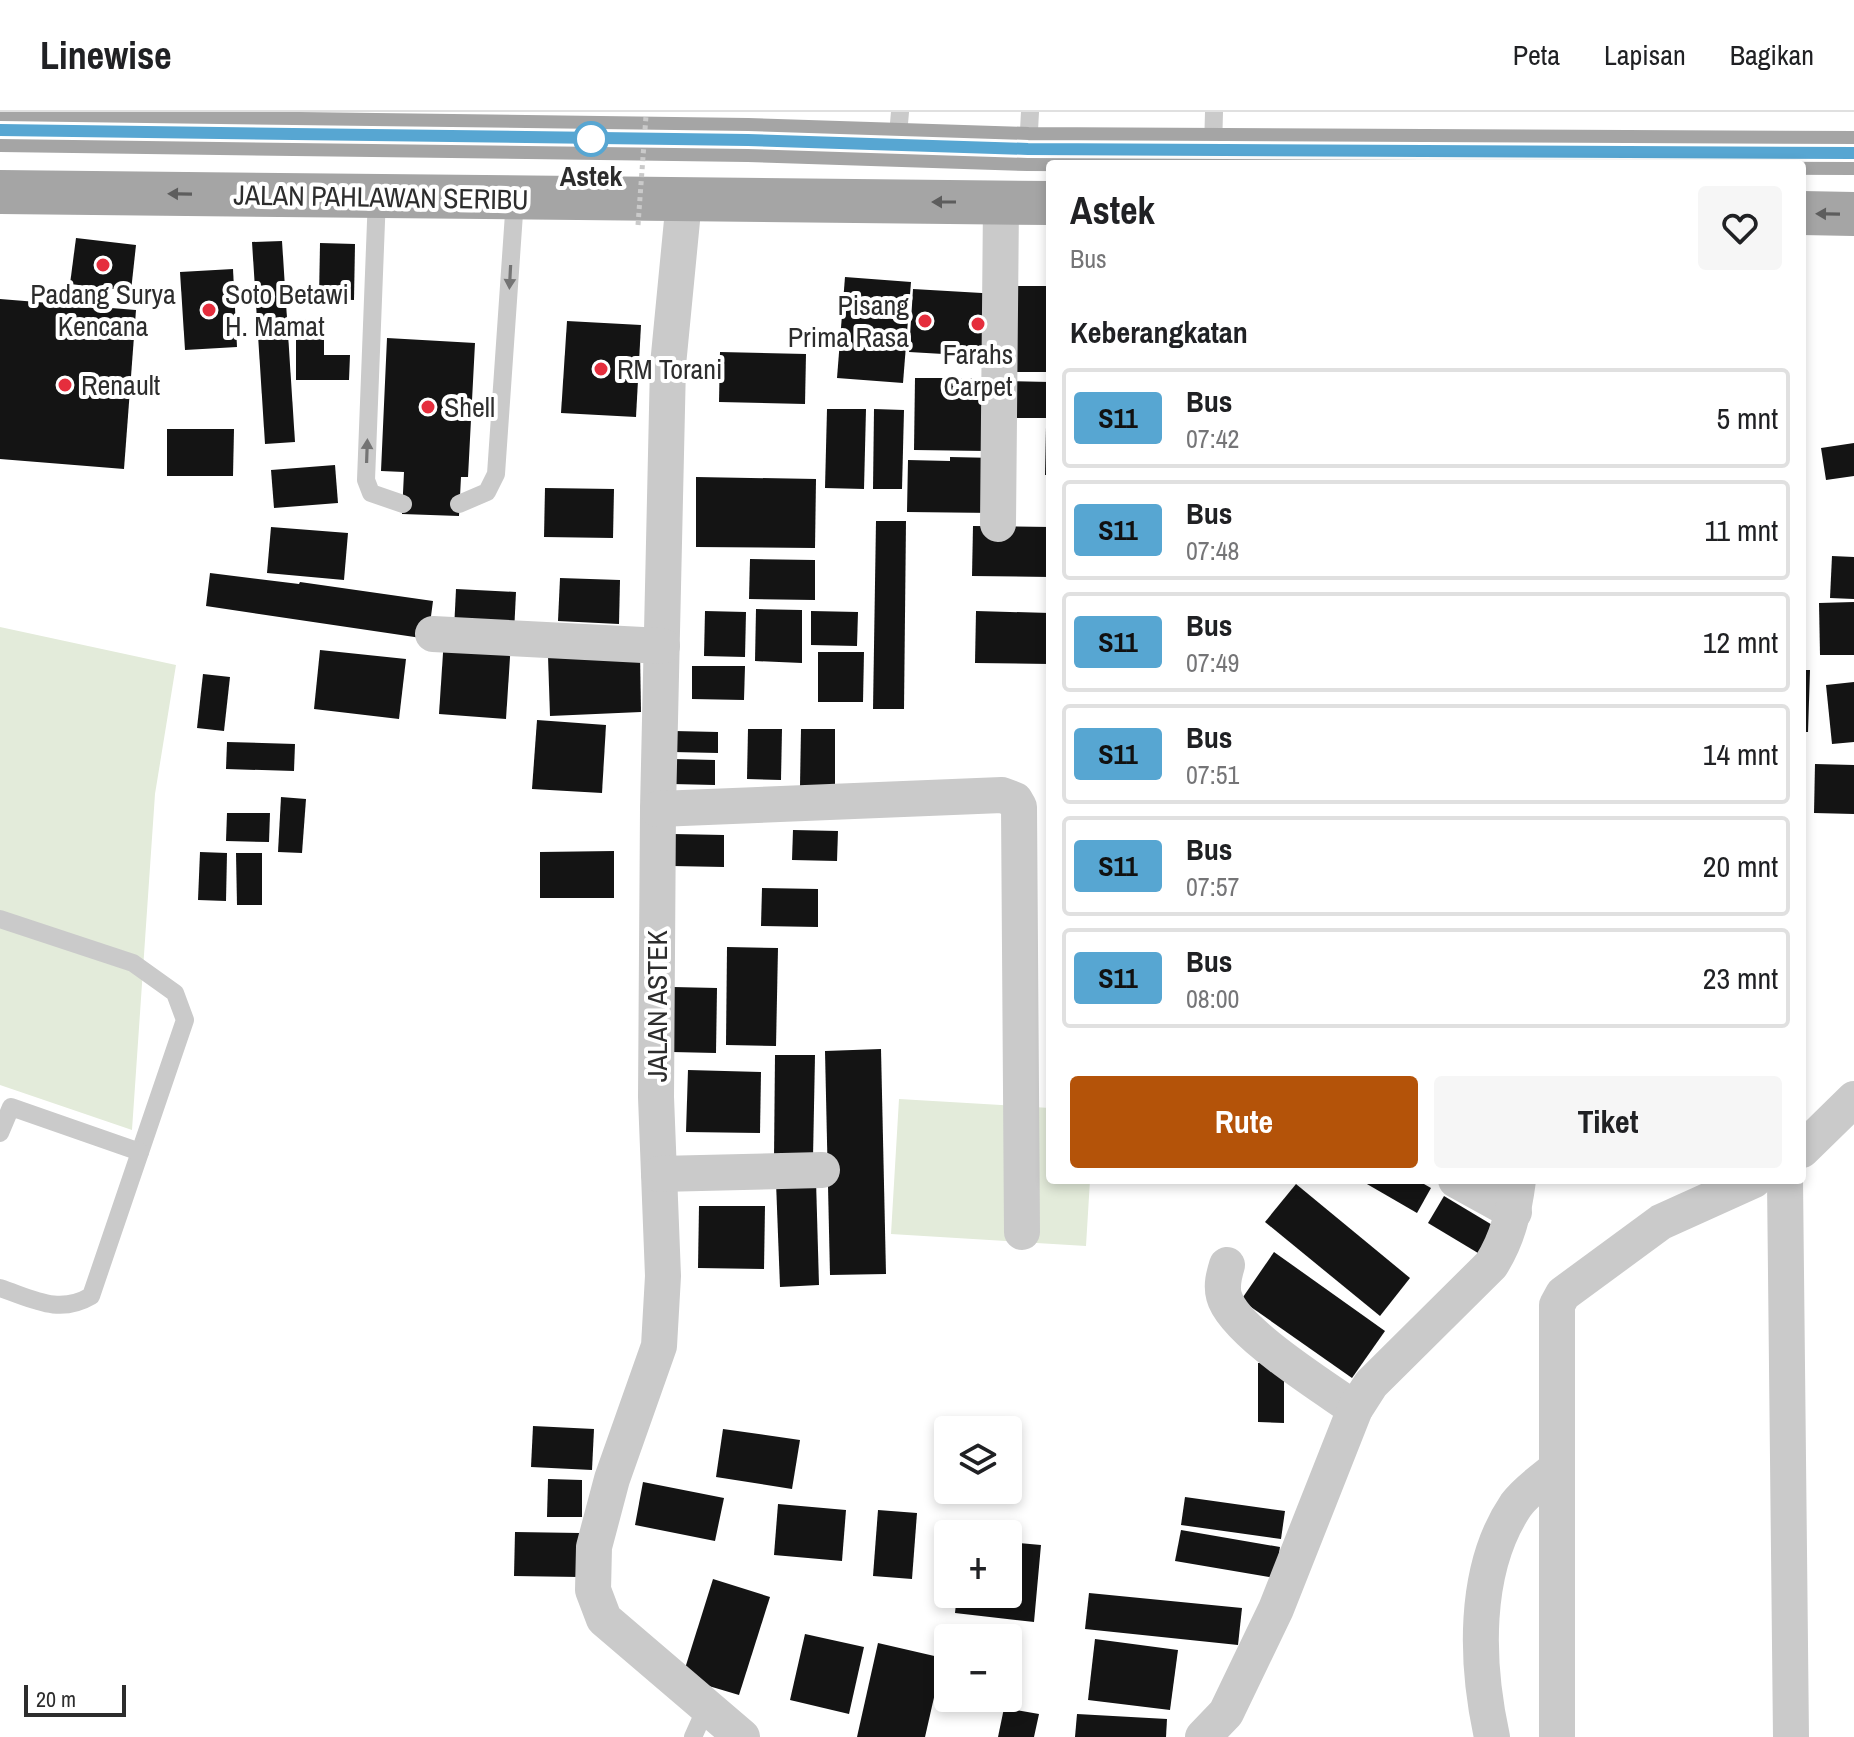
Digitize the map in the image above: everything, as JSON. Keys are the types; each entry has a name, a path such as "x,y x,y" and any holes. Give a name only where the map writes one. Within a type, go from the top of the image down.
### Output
{"main road":[{"path":"0,130 192,122 540,125 601,132 748,140 899,129 1214,131 1854,153"},
{"name":"JALAN PAHLAWAN SERIBU","path":"0,192 1046,203"},
{"path":"1806,213 1854,214"}],"street":[{"name":"JALAN ASTEK","path":"684,200 668,365 658,809 659,1174 663,1276 659,1346 612,1479 594,1547 593,1590 604,1619 699,1722 742,1737"},
{"path":"998,524 1001,203"},
{"path":"433,634 662,646"},
{"path":"658,809 1002,795 1015,800 1019,807 1022,1232"},
{"path":"1806,1146 1854,1099"},
{"path":"659,1174 822,1170"},
{"path":"1203,1737 1226,1713 1276,1609 1355,1409 1371,1384 1491,1265 1502,1248 1516,1196 1471,1184"},
{"path":"1557,1737 1557,1305 1563,1294 1661,1222 1745,1184"},
{"path":"1785,1184 1791,1737"},
{"path":"1227,1265 1224,1297 1235,1316 1268,1347 1355,1409"},
{"path":"1492,1737 1481,1648 1488,1566 1517,1504 1557,1468"}],"lane":[{"path":"377,196 366,480 371,493 403,504"},
{"path":"459,504 487,492 496,474 515,199"},
{"path":"0,919 133,963 175,993 185,1020 91,1296 74,1306 62,1306 0,1288"},
{"path":"0,1133 11,1107 140,1152"}],"path":[{"path":"638,225 646,116"}],"green space":[{"path":"0,627 176,665 155,794 132,1130 0,1085"},
{"path":"899,1099 1046,1108 1046,1184 1090,1184 1086,1246 891,1234"}],"building":[{"name":"Padang Surya Kencana","path":"76,238 136,245 131,291 70,284"},
{"path":"282,241 295,442 265,444 252,242"},
{"path":"320,243 355,244 354,300 319,299"},
{"name":"Soto Betawi H. Mamat","path":"233,269 237,347 185,350 180,272"},
{"path":"845,277 911,282 903,383 837,378"},
{"path":"1011,286 1046,286 1046,372 1009,372"},
{"path":"913,289 999,294 995,357 909,352"},
{"name":"Renault","path":"0,299 136,310 124,469 0,459"},
{"path":"296,319 324,319 324,355 350,355 349,380 296,380"},
{"name":"RM Torani","path":"567,321 641,325 636,417 561,413"},
{"name":"Shell","path":"387,338 475,343 468,477 461,477 459,516 402,514 404,472 381,471"},
{"path":"720,352 806,354 805,404 719,402"},
{"path":"915,378 987,378 986,451 914,450"},
{"path":"1000,381 1046,382 1046,418 999,418"},
{"path":"827,409 866,409 864,489 825,488"},
{"path":"874,409 904,410 902,489 873,489"},
{"path":"167,429 234,429 233,476 167,476"},
{"path":"1854,443 1854,476 1826,480 1821,448"},
{"path":"950,457 996,458 995,513 907,512 908,460 950,461"},
{"path":"335,465 338,503 274,508 271,470"},
{"path":"696,477 816,479 815,548 696,547"},
{"path":"545,488 614,489 613,538 544,537"},
{"path":"876,521 906,521 904,709 873,709"},
{"path":"973,526 1046,527 1046,577 972,576"},
{"path":"271,527 348,533 344,580 267,573"},
{"path":"1832,556 1854,557 1854,599 1830,598"},
{"path":"750,559 815,560 815,600 749,599"},
{"path":"210,573 433,601 428,639 206,606"},
{"path":"560,578 620,580 619,624 558,621"},
{"path":"456,589 516,592 514,633 454,630"},
{"path":"1854,602 1854,655 1820,655 1819,603"},
{"path":"756,609 802,610 802,663 755,661"},
{"path":"705,611 746,612 745,657 704,656"},
{"path":"811,611 858,612 857,646 811,645"},
{"path":"976,611 1046,613 1046,664 975,663"},
{"path":"444,638 511,642 506,719 439,714"},
{"path":"320,650 406,659 399,719 314,709"},
{"path":"818,652 864,652 863,702 818,702"},
{"path":"640,653 641,712 550,716 548,656"},
{"path":"692,666 745,666 744,700 692,699"},
{"path":"1806,670 1810,670 1808,732"},
{"path":"203,674 230,677 224,731 197,728"},
{"path":"1854,682 1854,742 1832,744 1826,685"},
{"path":"537,720 606,725 602,793 532,789"},
{"path":"748,729 782,729 781,780 747,779"},
{"path":"801,729 835,729 835,786 800,786"},
{"path":"674,731 718,732 718,753 673,752"},
{"path":"227,742 295,744 294,771 226,769"},
{"path":"672,759 715,760 715,785 672,784"},
{"path":"1815,764 1854,765 1854,814 1814,813"},
{"path":"281,797 306,799 302,853 278,852"},
{"path":"227,813 270,813 269,842 226,841"},
{"path":"793,830 838,831 837,861 792,860"},
{"path":"673,834 724,835 724,867 672,866"},
{"path":"614,851 614,898 540,898 540,852"},
{"path":"200,852 227,853 226,901 198,900"},
{"path":"236,853 262,853 262,905 237,905"},
{"path":"762,888 818,889 818,927 761,926"},
{"path":"727,947 778,948 776,1046 726,1045"},
{"path":"673,987 717,988 716,1053 672,1052"},
{"path":"881,1049 886,1274 830,1275 825,1051"},
{"path":"775,1055 815,1055 813,1158 774,1158"},
{"path":"688,1070 761,1072 760,1133 686,1132"},
{"path":"816,1180 819,1285 780,1287 776,1182"},
{"path":"1296,1184 1410,1278 1380,1316 1265,1222"},
{"path":"1367,1184 1424,1184 1431,1188 1417,1213"},
{"path":"1444,1196 1499,1229 1483,1256 1428,1223"},
{"path":"699,1206 765,1206 764,1269 698,1268"},
{"path":"1274,1252 1385,1331 1352,1378 1241,1300"},
{"path":"1258,1363 1284,1363 1284,1423 1258,1422"},
{"path":"533,1426 594,1429 592,1470 531,1467"},
{"path":"723,1429 800,1440 792,1489 716,1477"},
{"path":"548,1479 582,1480 582,1517 547,1517"},
{"path":"643,1482 724,1498 715,1541 635,1525"},
{"path":"1185,1497 1285,1511 1281,1539 1181,1525"},
{"path":"778,1504 846,1510 842,1561 774,1555"},
{"path":"878,1510 917,1513 912,1579 873,1576"},
{"path":"1181,1530 1280,1547 1275,1578 1175,1561"},
{"path":"515,1532 580,1533 579,1577 514,1576"},
{"path":"1022,1543 1041,1545 1034,1622 955,1613 956,1608 1022,1608"},
{"path":"713,1579 770,1597 739,1695 682,1678"},
{"path":"1089,1593 1242,1608 1238,1645 1085,1629"},
{"path":"805,1634 864,1647 849,1714 790,1700"},
{"path":"1095,1639 1178,1650 1170,1710 1088,1700"},
{"path":"878,1643 934,1656 934,1698 925,1737 857,1737"},
{"path":"1003,1712 1039,1714 1034,1737 998,1737"},
{"path":"1077,1714 1167,1719 1166,1737 1075,1737"}],"bus line":[{"name":"S11","path":"0,130 748,140 1028,149 1854,153"}],"place":[{"name":"Astek","path":"591,139"},
{"name":"Padang Surya Kencana","path":"103,265"},
{"name":"Soto Betawi H. Mamat","path":"209,310"},
{"name":"Pisang Prima Rasa","path":"925,321"},
{"name":"Farahs Carpet","path":"978,324"},
{"name":"RM Torani","path":"601,369"},
{"name":"Renault","path":"65,385"},
{"name":"Shell","path":"428,407"}]}
